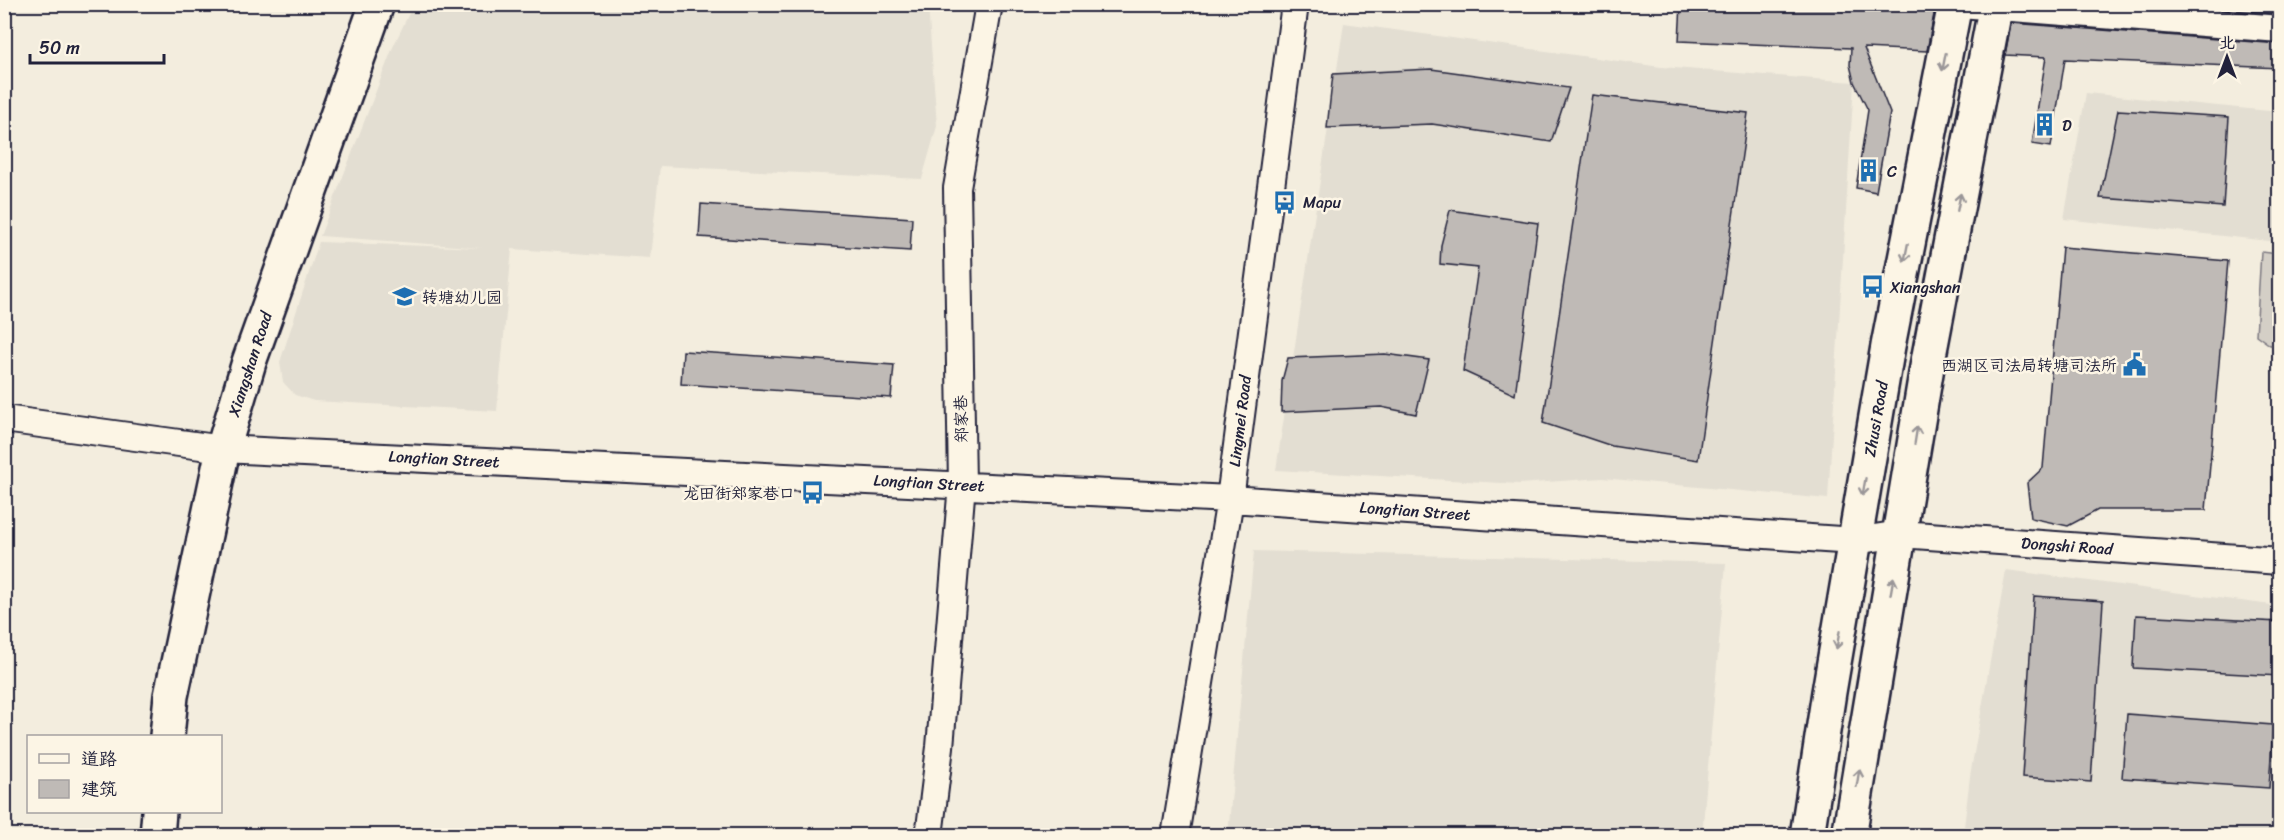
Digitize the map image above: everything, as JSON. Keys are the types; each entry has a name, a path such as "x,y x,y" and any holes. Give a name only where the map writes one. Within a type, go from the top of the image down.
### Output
{"main road":[{"name":"Xiangshan Road","path":"167,735 171,696 223,449 249,362 377,4"},
{"name":"Zhusi Road","path":"1807,836 1888,346 1955,4"},
{"path":"1849,836 1928,361 1996,6"},
{"path":"157,836 159,813"}],"street":[{"name":"郑家巷","path":"929,836 940,747 962,484 957,188 989,4"},
{"name":"Lingmei Road","path":"1175,836 1230,499 1295,4"},
{"path":"1960,4 2280,28"},
{"name":"Longtian Street","path":"4,419 223,449 1230,499 1855,541"},
{"name":"Dongshi Road","path":"1855,541 1900,534 2280,561"}],"shaded area":[{"path":"413,5 928,5 937,126 922,179 660,166 650,258 512,249 497,411 314,401 295,395 283,382 280,362 319,242 483,248 320,236 393,47"},
{"path":"1344,23 1661,67 1854,82 1828,499 1602,478 1519,484 1276,470"},
{"path":"2086,93 2279,112 2279,242 2064,219"},
{"path":"2261,252 2279,254 2279,345 2270,345 2256,335"},
{"path":"1254,551 1726,563 1702,835 1228,835"},
{"path":"2006,570 2279,606 2279,835 1963,836 1970,776"}],"building":[{"path":"1681,4 1936,4 1927,51 1864,48 1890,113 1876,192 1856,188 1868,110 1854,82 1850,65 1851,48 1679,41"},
{"path":"2159,4 2280,4 2280,14"},
{"path":"2011,23 2280,44 2280,68 2065,59 2051,147 2032,144 2046,57 2005,55"},
{"path":"1431,69 1569,88 1551,142 1432,124 1327,128 1333,74"},
{"path":"1592,95 1748,113 1698,460 1612,446 1543,423"},
{"path":"2118,110 2229,117 2223,207 2100,198"},
{"path":"701,204 912,218 910,251 699,237"},
{"path":"1450,210 1538,223 1515,395 1463,371 1478,268 1440,264 1441,245"},
{"name":"西湖区司法局转塘司法所","path":"2062,247 2228,261 2206,510 2098,510 2068,526 2031,518 2027,483 2043,468"},
{"path":"683,351 894,365 891,398 681,384"},
{"path":"1385,354 1429,360 1416,414 1381,407 1281,412 1282,381 1288,358"},
{"path":"2034,596 2103,601 2091,782 2022,777"},
{"path":"2136,615 2280,622 2280,676 2133,668"},
{"path":"2127,714 2273,725 2269,788 2122,778"}],"place":[{"name":"D","path":"2044,125"},
{"name":"C","path":"1869,171"},
{"name":"Mapu","path":"1285,202"},
{"name":"Xiangshan","path":"1872,287"},
{"name":"转塘幼儿园","path":"404,297"},
{"name":"西湖区司法局转塘司法所","path":"2135,365"},
{"name":"龙田街郑家巷口","path":"813,493"}]}
